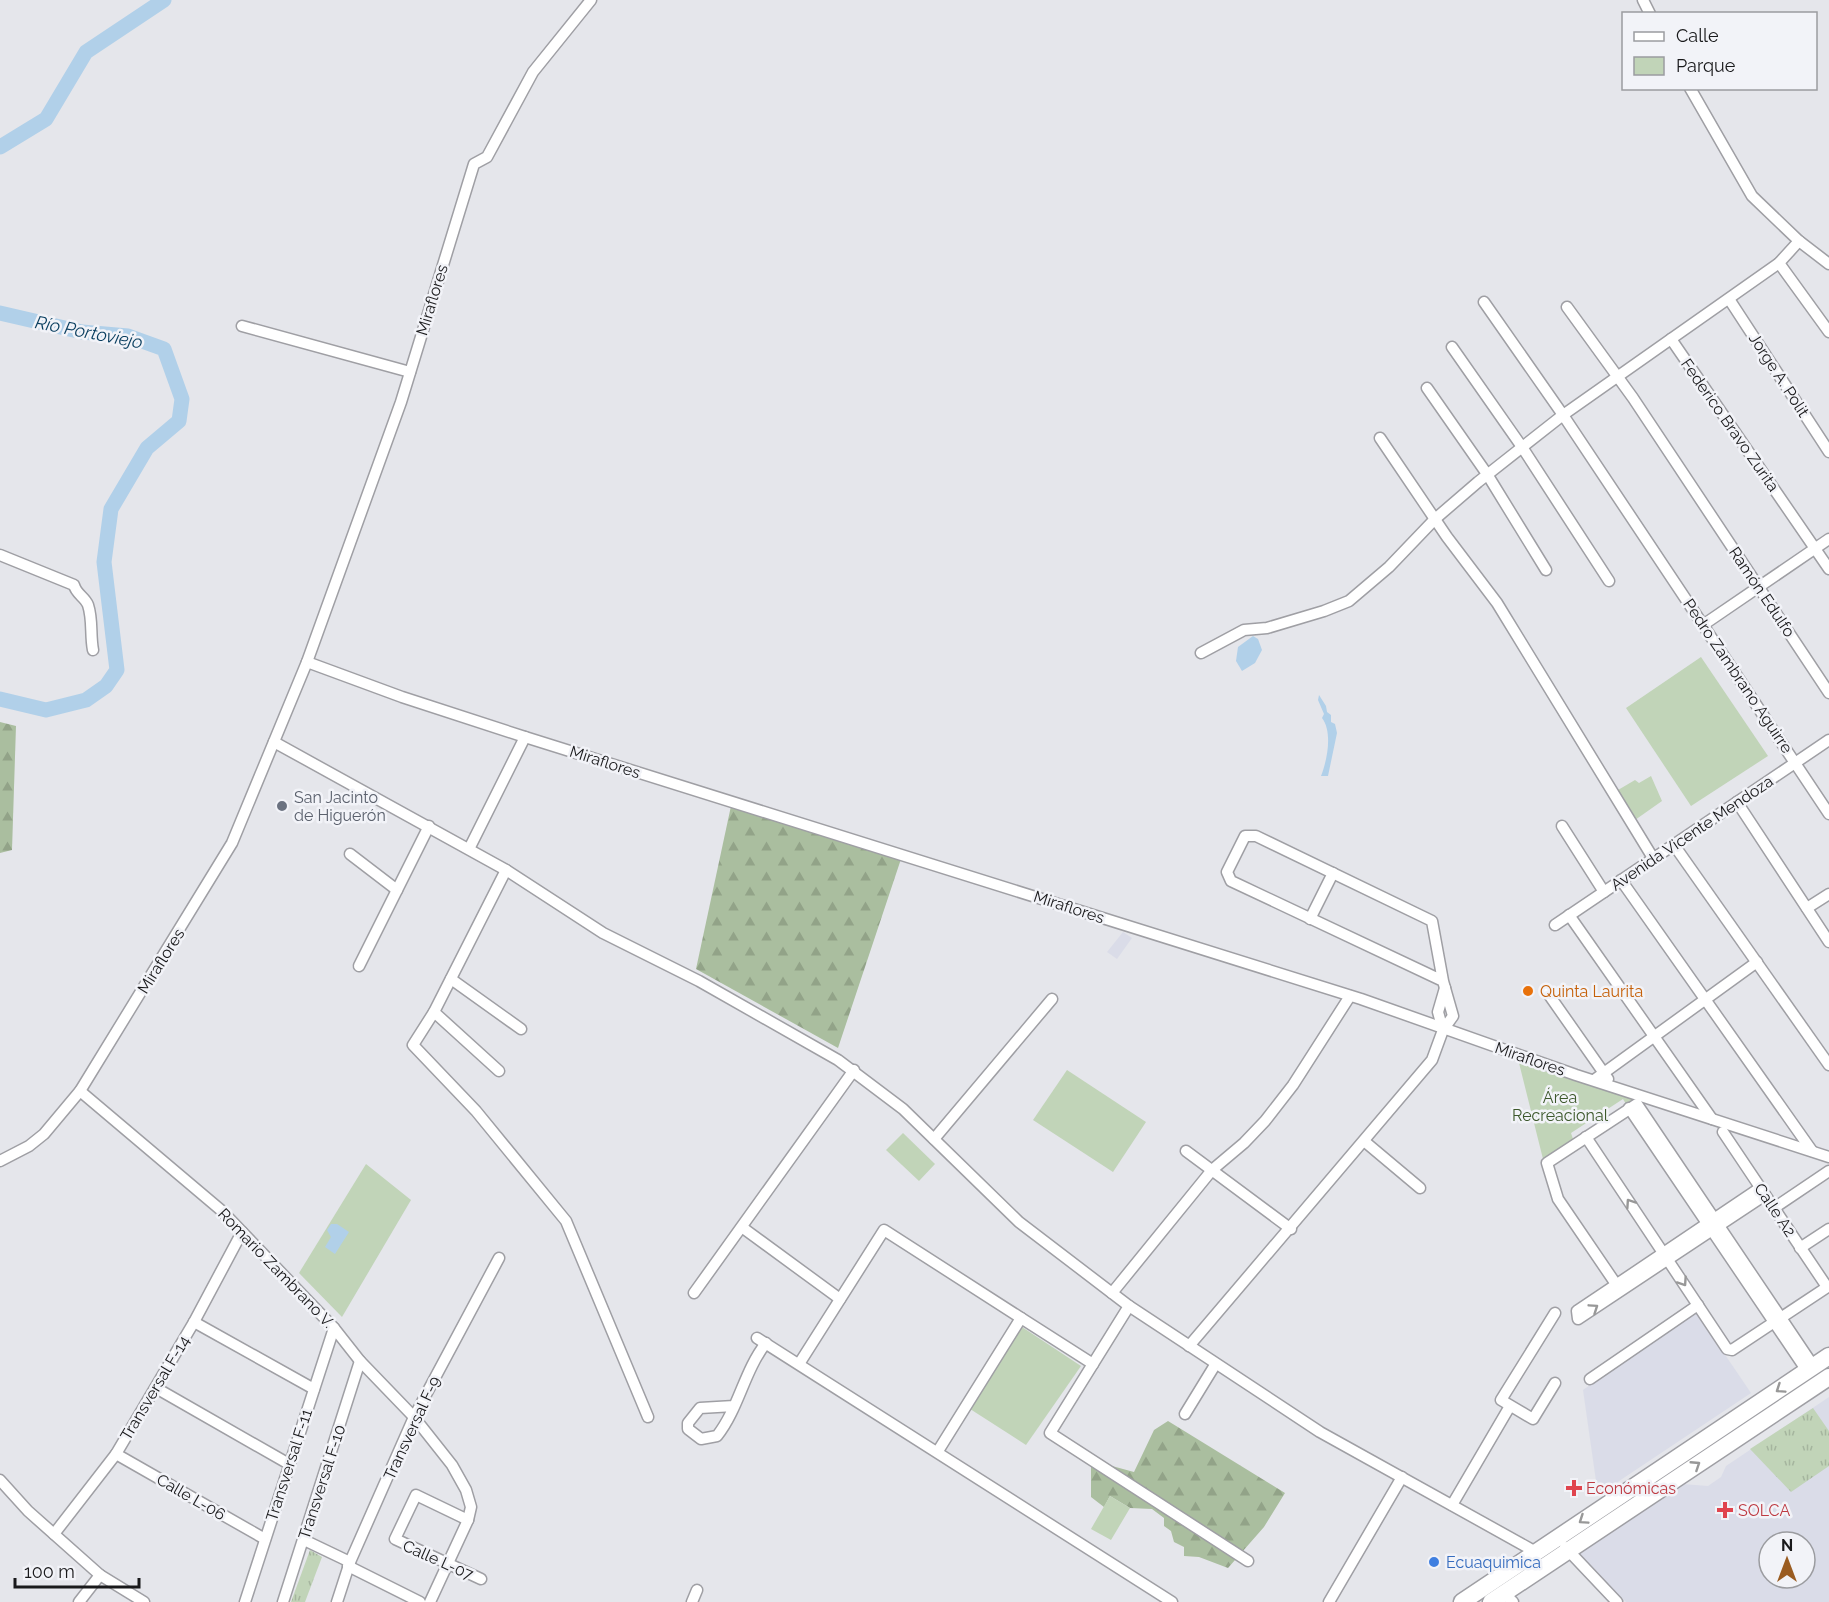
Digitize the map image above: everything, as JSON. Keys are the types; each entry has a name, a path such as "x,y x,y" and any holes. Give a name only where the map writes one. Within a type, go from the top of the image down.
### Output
{"main road":[{"path":"1729,1434 1829,1356"},
{"path":"1502,1599 1562,1544 1729,1434 1829,1377"},
{"path":"1462,1602 1536,1552 1562,1544"}],"street":[{"name":"Miraflores","path":"0,1161 29,1146 44,1134 80,1091 232,843 307,662 410,372 474,164 487,157 533,72 591,0"},
{"path":"1691,90 1752,196 1799,241 1829,264"},
{"name":"Federico Bravo Zurita","path":"1799,241 1779,263 1671,339 1829,569"},
{"path":"1779,263 1829,332"},
{"name":"Jorge A. Polit","path":"1729,299 1829,452"},
{"name":"Pedro Zambrano Aguirre","path":"1484,302 1563,415 1829,814"},
{"name":"Ramón Edulfo","path":"1567,307 1617,377 1829,693"},
{"path":"242,326 410,372"},
{"path":"1201,653 1244,630 1267,628 1324,611 1348,601 1389,567 1435,519 1488,474 1563,415 1671,339"},
{"path":"1452,347 1522,447 1609,581"},
{"path":"1427,388 1488,474 1546,570"},
{"path":"1380,438 1435,519 1497,603 1653,858"},
{"path":"1703,625 1829,539"},
{"path":"0,555 74,585 76,591 87,602 92,619 93,650"},
{"name":"Miraflores","path":"307,662 402,697 525,737 1350,996 1443,1030 1829,1157"},
{"path":"469,849 525,737"},
{"name":"Avenida Vicente Mendoza","path":"1555,925 1829,740"},
{"path":"274,742 506,870 603,933 699,981 854,1070 903,1109 1019,1222 1130,1306 1215,1365 1320,1432 1536,1552"},
{"path":"1737,802 1829,942"},
{"path":"359,966 429,826"},
{"path":"1562,826 1604,892"},
{"path":"1189,1346 1291,1229 1432,1060 1443,1030 1453,1016 1444,984 1432,921 1250,834 1245,836 1227,872 1231,881 1444,984"},
{"path":"1674,845 1829,1065"},
{"path":"350,854 397,890"},
{"path":"506,870 434,1012 413,1045 476,1111 566,1221 648,1417"},
{"path":"1311,920 1333,873"},
{"path":"1621,880 1812,1151"},
{"path":"1807,908 1829,894"},
{"path":"1569,915 1713,1119"},
{"path":"1594,1080 1758,962"},
{"path":"451,979 521,1029"},
{"path":"1547,992 1614,1086"},
{"path":"1112,1293 1212,1170 1244,1143 1279,1103 1350,996"},
{"path":"934,1138 1052,999"},
{"path":"434,1012 499,1071"},
{"path":"694,1293 854,1070"},
{"name":"Romario Zambrano V.","path":"80,1091 222,1211 334,1328 360,1361 414,1417 452,1465 466,1490 471,1507 468,1521"},
{"path":"1762,1191 1713,1224 1665,1255 1618,1287 1558,1199 1547,1163 1637,1104 1713,1224 1810,1369"},
{"name":"Calle A2","path":"1724,1132 1800,1248 1828,1286"},
{"path":"1586,1137 1729,1350 1828,1286"},
{"path":"1364,1141 1420,1188"},
{"path":"1186,1151 1291,1229"},
{"path":"1774,1208 1829,1171"},
{"path":"743,1227 840,1299"},
{"path":"1800,1248 1829,1229"},
{"path":"799,1364 884,1230 1093,1364"},
{"name":"Transversal F-14","path":"54,1534 116,1454 194,1322 242,1232"},
{"name":"Transversal F-9","path":"337,1602 349,1564 414,1417 499,1258"},
{"path":"1590,1379 1698,1305"},
{"path":"1130,1306 1050,1433 1248,1561"},
{"path":"1555,1313 1501,1400 1533,1419 1556,1383"},
{"path":"938,1451 1021,1318"},
{"path":"194,1322 314,1389"},
{"name":"Transversal F-11","path":"245,1602 334,1328"},
{"path":"734,1406 761,1340 1172,1602"},
{"name":"Transversal F-10","path":"283,1602 360,1361"},
{"path":"1185,1414 1215,1365"},
{"path":"156,1388 289,1464"},
{"path":"1452,1505 1510,1406"},
{"name":"Calle L-06","path":"116,1454 265,1539"},
{"path":"1329,1602 1402,1477"},
{"path":"0,1480 54,1534 100,1575 144,1602"},
{"name":"Calle L-07","path":"468,1521 416,1496 396,1535 396,1541 481,1579"},
{"path":"430,1602 468,1521"},
{"path":"304,1540 420,1602"},
{"path":"1562,1544 1617,1602"},
{"path":"79,1602 100,1575"},
{"path":"692,1602 697,1590"}],"shaded area":[{"path":"1123,932 1132,938 1117,959 1107,952"},
{"path":"1696,1312 1751,1393 1598,1495 1583,1390"},
{"name":"SOLCA","path":"1829,1397 1829,1602 1626,1602 1578,1553 1682,1484 1708,1486 1721,1477 1726,1466"}],"green space":[{"path":"1701,657 1768,756 1691,806 1626,708"},
{"path":"0,722 16,726 12,850 0,853"},
{"path":"1651,776 1662,801 1635,820 1618,790 1635,780 1639,783"},
{"path":"731,806 901,859 838,1048 696,969"},
{"name":"Área Recreacional","path":"1519,1063 1635,1100 1626,1104 1623,1099 1571,1133 1573,1139 1543,1159"},
{"path":"1067,1070 1146,1122 1113,1172 1033,1120"},
{"path":"903,1133 935,1164 919,1181 886,1150"},
{"path":"366,1164 411,1200 342,1317 299,1273"},
{"path":"1022,1327 1081,1366 1026,1445 967,1407"},
{"path":"1813,1408 1829,1431 1829,1466 1791,1492 1750,1449"},
{"path":"1168,1421 1285,1493 1264,1527 1228,1568 1199,1557 1184,1556 1184,1547 1174,1542 1171,1531 1164,1526 1164,1518 1152,1509 1130,1508 1110,1496 1104,1507 1091,1497 1091,1467 1112,1466 1134,1472 1154,1430"},
{"path":"1110,1496 1130,1508 1111,1540 1091,1529"},
{"path":"310,1550 322,1557 305,1602 291,1602"}],"water":[{"path":"1253,636 1258,639 1262,650 1255,663 1242,671 1236,661 1238,647"},
{"path":"1319,695 1327,712 1331,715 1331,722 1335,724 1337,733 1328,776 1321,776 1327,755 1328,739 1322,718 1324,714 1318,700"},
{"path":"331,1224 337,1224 349,1232 335,1254 325,1247 331,1237 327,1230"}],"waterway":[{"name":"Río Portoviejo","path":"0,147 46,119 86,52 164,0"},
{"name":"Río Portoviejo","path":"0,313 82,332 128,336 164,349 182,399 179,421 147,448 111,509 104,562 117,670 106,686 86,700 46,710 0,699"}],"place":[{"name":"San Jacinto de Higuerón","path":"282,806"},
{"name":"Quinta Laurita","path":"1528,991"},
{"name":"Económicas","path":"1574,1488"},
{"name":"SOLCA","path":"1725,1510"},
{"name":"Ecuaquimica","path":"1434,1562"}]}
